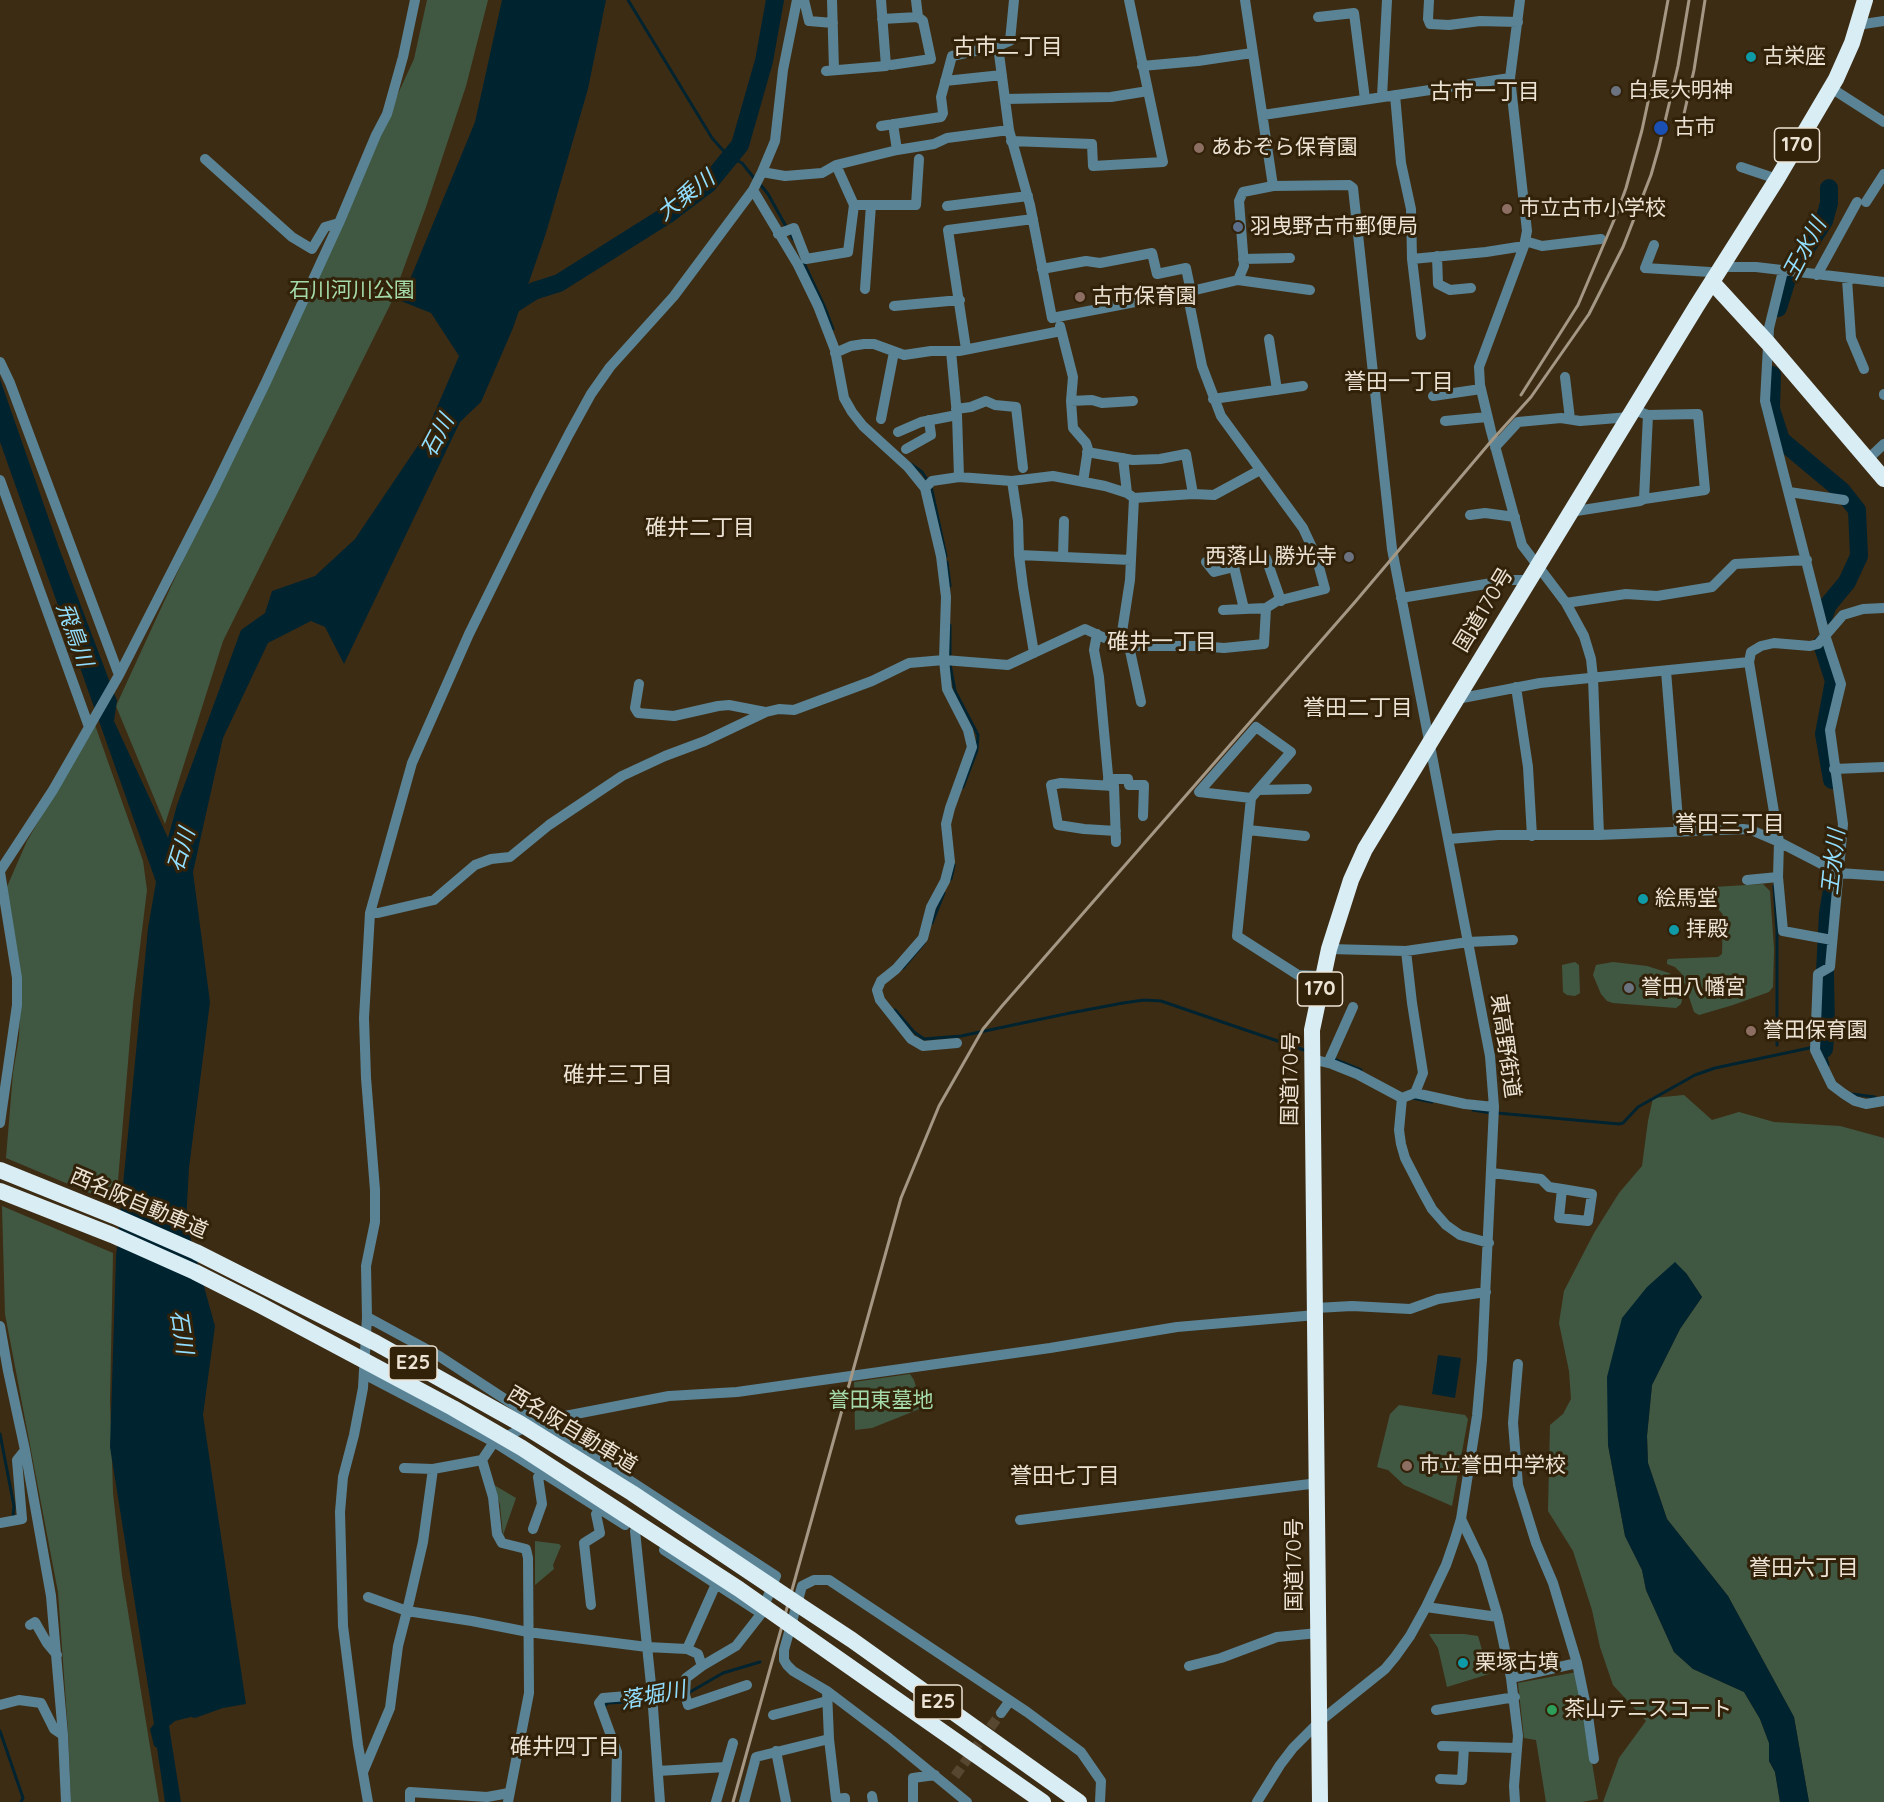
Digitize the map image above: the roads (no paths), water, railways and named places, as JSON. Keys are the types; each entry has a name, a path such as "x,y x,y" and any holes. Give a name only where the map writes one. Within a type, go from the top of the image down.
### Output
{"highway":[{"name":"国道170号","path":"1320,1802 1316,1312 1320,1061 1312,1030 1329,949 1351,880 1365,849 1570,512 1637,414 1717,275 1831,88 1840,70 1865,0"},
{"path":"1717,275 1768,343 1884,479"},
{"name":"西名阪自動車道","path":"0,1170 196,1252 376,1343 521,1424 632,1493 852,1640 1078,1801"},
{"name":"西名阪自動車道","path":"0,1191 112,1235 195,1272 279,1314 453,1408 532,1454 739,1589 1043,1802"}],"street":[{"path":"0,1123 18,1005 17,978 0,872 53,790 119,675 266,382 387,114 403,57 415,0"},
{"path":"368,1802 343,1626 340,1512 343,1477 363,1388 367,1317 366,1266 375,1222 374,1168 366,1078 364,1018 370,914 412,763 469,634 559,453 591,394 604,376 674,296 753,190 762,172 775,141 783,70 797,0"},
{"path":"804,0 809,21 832,23"},
{"path":"832,0 830,70 886,66 881,0"},
{"path":"916,0 918,17"},
{"path":"881,126 941,117 943,113 940,97 952,56 998,46 1010,41 1014,0"},
{"path":"762,172 785,176 822,173 836,165 897,150 934,144 947,138 1010,136 1092,144 1094,166 1163,162 1129,0"},
{"path":"1238,280 1244,266 1239,201 1243,192 1273,186 1245,0"},
{"path":"1382,97 1387,0"},
{"path":"1429,0 1430,24 1449,25 1480,21 1518,22"},
{"path":"1520,0 1510,78 1527,231 1479,367 1481,389 1522,545 1566,603 1584,636 1591,659 1599,835"},
{"path":"1318,17 1354,13 1365,99"},
{"path":"882,19 918,17 923,21 931,59 891,65"},
{"path":"1857,25 1884,21"},
{"path":"998,46 1010,136 1028,196 1052,318 1189,292 1238,280 1310,290"},
{"path":"1142,66 1252,53"},
{"path":"945,81 1002,75"},
{"path":"1263,115 1510,78"},
{"path":"1831,88 1884,122"},
{"path":"1005,99 1111,97 1148,91"},
{"path":"1395,95 1401,163 1412,209 1412,259 1421,336"},
{"path":"893,124 897,150"},
{"path":"205,159 292,237 312,249 325,227 339,223"},
{"path":"854,205 916,205 919,159"},
{"path":"778,234 794,228 806,260 848,252 854,205 836,165"},
{"path":"1741,167 1777,179"},
{"path":"1817,275 1862,202 1884,174"},
{"name":"東高野街道","path":"1257,1802 1293,1748 1319,1722 1385,1669 1410,1636 1446,1565 1461,1519 1477,1416 1489,1243 1494,1111 1490,1056 1392,549 1353,188 1349,185 1273,186"},
{"path":"753,190 798,265 818,306 835,353 844,398 852,412 863,426 908,467 925,488 941,556 946,597 944,660 946,689 968,730 972,747 946,824 950,862 945,881 931,907 923,938 896,969 881,981 878,990 880,1000 911,1039 923,1046 957,1043"},
{"path":"947,206 1028,196"},
{"path":"865,289 871,205"},
{"path":"966,350 948,230 1033,219"},
{"path":"1412,259 1524,244 1542,246 1601,238"},
{"path":"1654,245 1645,268 1710,272 1717,275 1756,267 1884,282"},
{"path":"1042,269 1086,261 1100,263 1152,253 1157,274 1186,268 1202,366 1213,399 1221,416 1303,528 1316,556 1325,589 1281,601 1266,608 1223,610"},
{"path":"1437,256 1438,284 1450,290 1471,288"},
{"path":"1244,259 1290,258"},
{"path":"1788,272 1769,328 1766,401 1825,635 1841,684 1830,730 1844,824 1828,939 1830,967 1818,974 1815,1050 1832,1085 1855,1101 1866,1104 1884,1101"},
{"path":"1847,279 1847,339 1864,369"},
{"path":"894,306 960,300"},
{"path":"1058,317 1073,377 1071,401 1073,428 1086,443 1083,482"},
{"path":"835,353 851,346 864,344 874,344 904,355 931,351 966,350 1061,331"},
{"path":"1269,339 1277,390"},
{"path":"951,351 959,477"},
{"path":"881,419 894,352"},
{"path":"0,362 10,383 119,675"},
{"path":"1564,377 1570,419"},
{"path":"1213,399 1303,386"},
{"path":"1433,396 1481,389"},
{"path":"1071,401 1092,400 1102,403 1133,401"},
{"path":"898,432 986,401 995,405 1016,407 1023,468"},
{"path":"1637,414 1644,499"},
{"path":"1495,447 1518,422 1561,418 1580,421 1637,414 1698,414 1705,490 1570,512"},
{"path":"1445,421 1487,417"},
{"path":"906,449 931,435 929,420"},
{"path":"1867,460 1884,444"},
{"path":"1087,452 1133,460 1160,459 1186,454 1193,494"},
{"path":"1123,458 1130,496 1131,560 1125,645 1141,702"},
{"path":"925,488 932,481 959,477 1012,481 1053,476 1105,486 1130,496 1214,495 1260,470"},
{"path":"0,480 92,722"},
{"path":"1012,481 1018,521 1023,587 1034,653"},
{"path":"1789,492 1844,500"},
{"path":"1470,515 1485,513 1515,517"},
{"path":"1063,557 1064,521"},
{"path":"1019,555 1131,560"},
{"path":"1266,558 1281,601"},
{"path":"1566,603 1626,594 1658,596 1712,587 1736,564 1807,560"},
{"path":"1206,562 1214,572 1234,567 1244,609"},
{"path":"1401,598 1510,580 1528,580"},
{"path":"370,914 434,900 475,865 491,859 510,857 549,825 621,776 705,741 766,712 779,709 794,710 872,681 909,663 944,660 1008,665 1085,629 1125,645 1224,648 1264,644 1266,608"},
{"path":"1828,939 1783,931 1778,877 1779,842 1749,662 1751,652 1761,646 1774,643 1810,646 1818,644 1843,615 1863,609 1884,608"},
{"path":"1096,634 1094,650 1099,677 1109,783"},
{"path":"1456,699 1516,687 1749,662"},
{"path":"1666,671 1679,832"},
{"path":"639,684 635,708 638,712 674,716 729,705 766,712"},
{"path":"1516,687 1528,767 1532,836"},
{"path":"1306,789 1255,794 1199,792 1256,728 1291,752 1255,794 1248,830 1237,936 1298,975 1322,976"},
{"path":"1834,769 1884,767"},
{"path":"1116,831 1058,825 1051,785 1109,783 1128,779 1129,784 1144,785 1143,816"},
{"path":"1109,783 1114,786 1116,842"},
{"path":"1449,839 1743,829 1779,842 1836,872 1884,876"},
{"path":"1248,830 1305,836"},
{"path":"1747,880 1778,877"},
{"path":"1329,949 1406,951 1468,942 1513,940"},
{"path":"1406,951 1423,1072 1415,1093"},
{"path":"1353,1007 1320,1061 1357,1074 1401,1098 1415,1093 1494,1111"},
{"path":"1401,1098 1399,1130 1401,1144 1405,1158 1432,1209 1446,1225 1460,1235 1489,1243"},
{"path":"1491,1173 1541,1179 1549,1187 1562,1189"},
{"path":"404,1467 433,1469 482,1460 494,1442 539,1421 669,1396 760,1389 1050,1348 1177,1327 1352,1306 1410,1309 1438,1299 1486,1292"},
{"path":"367,1317 439,1356 776,1576 761,1614 736,1646 686,1678 685,1695 688,1705 747,1685"},
{"path":"0,1332 4,1372 25,1450 51,1596 63,1735 66,1802"},
{"path":"1518,1364 1513,1423 1518,1485 1536,1543 1553,1583 1577,1663 1594,1759"},
{"path":"364,1374 494,1442 761,1614"},
{"path":"0,1523 22,1519 17,1460 25,1450"},
{"path":"410,1802 410,1792 453,1798 508,1797 529,1693 528,1558 526,1549 502,1543 497,1534 493,1497 482,1460"},
{"path":"363,1773 390,1708 398,1646 423,1542 433,1469"},
{"path":"533,1529 542,1504 538,1477 542,1472"},
{"path":"1020,1520 1318,1483"},
{"path":"591,1605 584,1543 600,1533 596,1514 600,1509"},
{"path":"1461,1519 1482,1563 1498,1617 1515,1697 1517,1722 1515,1802"},
{"path":"635,1531 653,1698 660,1802"},
{"path":"967,1802 935,1775 793,1671 784,1660 786,1641 802,1586 814,1580 829,1580 1027,1712 1081,1752 1101,1781 1100,1802"},
{"path":"687,1650 716,1584"},
{"path":"368,1597 407,1611 528,1632 687,1650 698,1654 702,1666"},
{"path":"1426,1607 1498,1617"},
{"path":"30,1625 35,1623 57,1655"},
{"path":"1189,1666 1221,1658 1277,1637 1318,1633"},
{"path":"1511,1678 1577,1663"},
{"path":"773,1714 827,1696"},
{"path":"827,1696 836,1801"},
{"path":"1436,1710 1515,1697"},
{"path":"616,1802 617,1752 599,1703 603,1698 653,1698"},
{"path":"0,1705 19,1700 41,1703 54,1729 63,1735"},
{"path":"1001,1713 1009,1701"},
{"path":"744,1802 756,1757 829,1739"},
{"path":"716,1802 733,1743"},
{"path":"1442,1746 1517,1748"},
{"path":"1440,1779 1462,1780 1464,1747"},
{"path":"776,1751 786,1802"},
{"path":"658,1771 726,1767"},
{"path":"913,1802 912,1778 935,1775"},
{"path":"948,1786 955,1776"}],"water":[{"path":"502,0 606,0 588,89 546,233 513,328 481,402 460,422 344,664 325,627 311,621 268,643 223,738 193,872 210,1002 189,1168 186,1222 215,1326 203,1415 246,1704 175,1721 169,1726 181,1802 165,1802 157,1748 154,1746 150,1729 154,1724 110,1447 116,1257 148,928 156,882 0,442 0,379 59,548 117,701 114,721 168,838 177,805 241,630 265,613 272,591 315,576 355,539 425,435 459,356 431,313 401,301 475,122"},
{"path":"1675,1262 1686,1273 1702,1297 1680,1329 1652,1385 1647,1436 1648,1463 1667,1519 1728,1596 1794,1717 1809,1802 1780,1802 1775,1772 1769,1761 1769,1743 1760,1719 1744,1692 1693,1669 1674,1652 1646,1590 1642,1570 1625,1536 1608,1445 1607,1377 1622,1318 1647,1287"},
{"path":"1438,1355 1461,1358 1455,1398 1432,1394"}],"waterway":[{"path":"628,0 712,138 729,157 742,163 754,178"},
{"name":"大乗川","path":"504,310 534,291 559,283 667,215 708,184 740,145 764,61 775,0"},
{"path":"759,183 768,194 793,239"},
{"name":"王水川","path":"1778,308 1788,276 1824,221 1829,203 1829,188"},
{"path":"803,261 833,329"},
{"name":"王水川","path":"1772,375 1771,409 1781,440 1842,491 1857,510 1859,556 1847,582 1828,605 1824,616"},
{"path":"911,464 922,472 928,481"},
{"path":"931,486 946,556"},
{"path":"947,562 950,586"},
{"path":"950,625 950,658"},
{"name":"王水川","path":"1822,644 1834,681 1824,734 1832,780"},
{"path":"950,664 955,691 978,735 977,750 963,787"},
{"path":"951,879 954,865"},
{"name":"王水川","path":"1824,1049 1828,913 1835,872"},
{"path":"1774,886 1777,931 1777,1045"},
{"path":"932,923 944,893"},
{"path":"903,968 924,943"},
{"path":"895,1010 914,1032 924,1039 961,1036 1123,1003 1144,1000 1161,1001 1304,1050"},
{"path":"1497,1113 1619,1124 1623,1123 1638,1107 1695,1075 1715,1068 1814,1047 1824,1049 1828,1065"},
{"path":"1334,1059 1361,1070"},
{"path":"1852,1094 1875,1097"},
{"path":"1412,1098 1432,1102"},
{"path":"1473,1110 1491,1113"},
{"path":"0,1434 14,1506 13,1517"},
{"name":"落堀川","path":"605,1708 604,1706 608,1703 645,1701 690,1692 723,1673 760,1662"},
{"path":"0,1731 23,1798 21,1802"}],"tunnel":[{"path":"955,1776 1001,1713"}],"railway":[{"path":"1521,395 1578,305 1617,213 1642,130 1668,0"},
{"path":"733,1802 901,1198 939,1106 983,1029 1531,397 1589,314 1623,247 1651,175 1678,66 1689,0"},
{"path":"1679,136 1694,70 1705,0"}],"place":[{"name":"古栄座","path":"1751,57"},
{"name":"白長大明神","path":"1616,91"},
{"name":"古市","path":"1661,128"},
{"name":"あおぞら保育園","path":"1199,148"},
{"name":"市立古市小学校","path":"1507,209"},
{"name":"羽曳野古市郵便局","path":"1238,227"},
{"name":"古市保育園","path":"1080,297"},
{"name":"西落山 勝光寺","path":"1349,557"},
{"name":"絵馬堂","path":"1643,899"},
{"name":"拝殿","path":"1674,930"},
{"name":"誉田八幡宮","path":"1629,988"},
{"name":"誉田保育園","path":"1751,1031"},
{"name":"市立誉田中学校","path":"1407,1466"},
{"name":"栗塚古墳","path":"1463,1663"},
{"name":"茶山テニスコート","path":"1552,1710"}],"district":[{"name":"古市二丁目","path":"1008,47"},
{"name":"古市一丁目","path":"1485,92"},
{"name":"誉田一丁目","path":"1399,382"},
{"name":"碓井二丁目","path":"700,528"},
{"name":"碓井一丁目","path":"1162,642"},
{"name":"誉田二丁目","path":"1358,708"},
{"name":"誉田三丁目","path":"1730,824"},
{"name":"碓井三丁目","path":"618,1075"},
{"name":"誉田七丁目","path":"1065,1476"},
{"name":"誉田六丁目","path":"1804,1568"},
{"name":"碓井四丁目","path":"565,1747"}],"park label":[{"name":"石川河川公園","path":"352,291"},
{"name":"誉田東墓地","path":"881,1401"}],"water label":[{"name":"石川","path":"438,436"},
{"name":"飛鳥川","path":"74,635"},
{"name":"石川","path":"182,850"},
{"name":"石川","path":"181,1332"}]}
